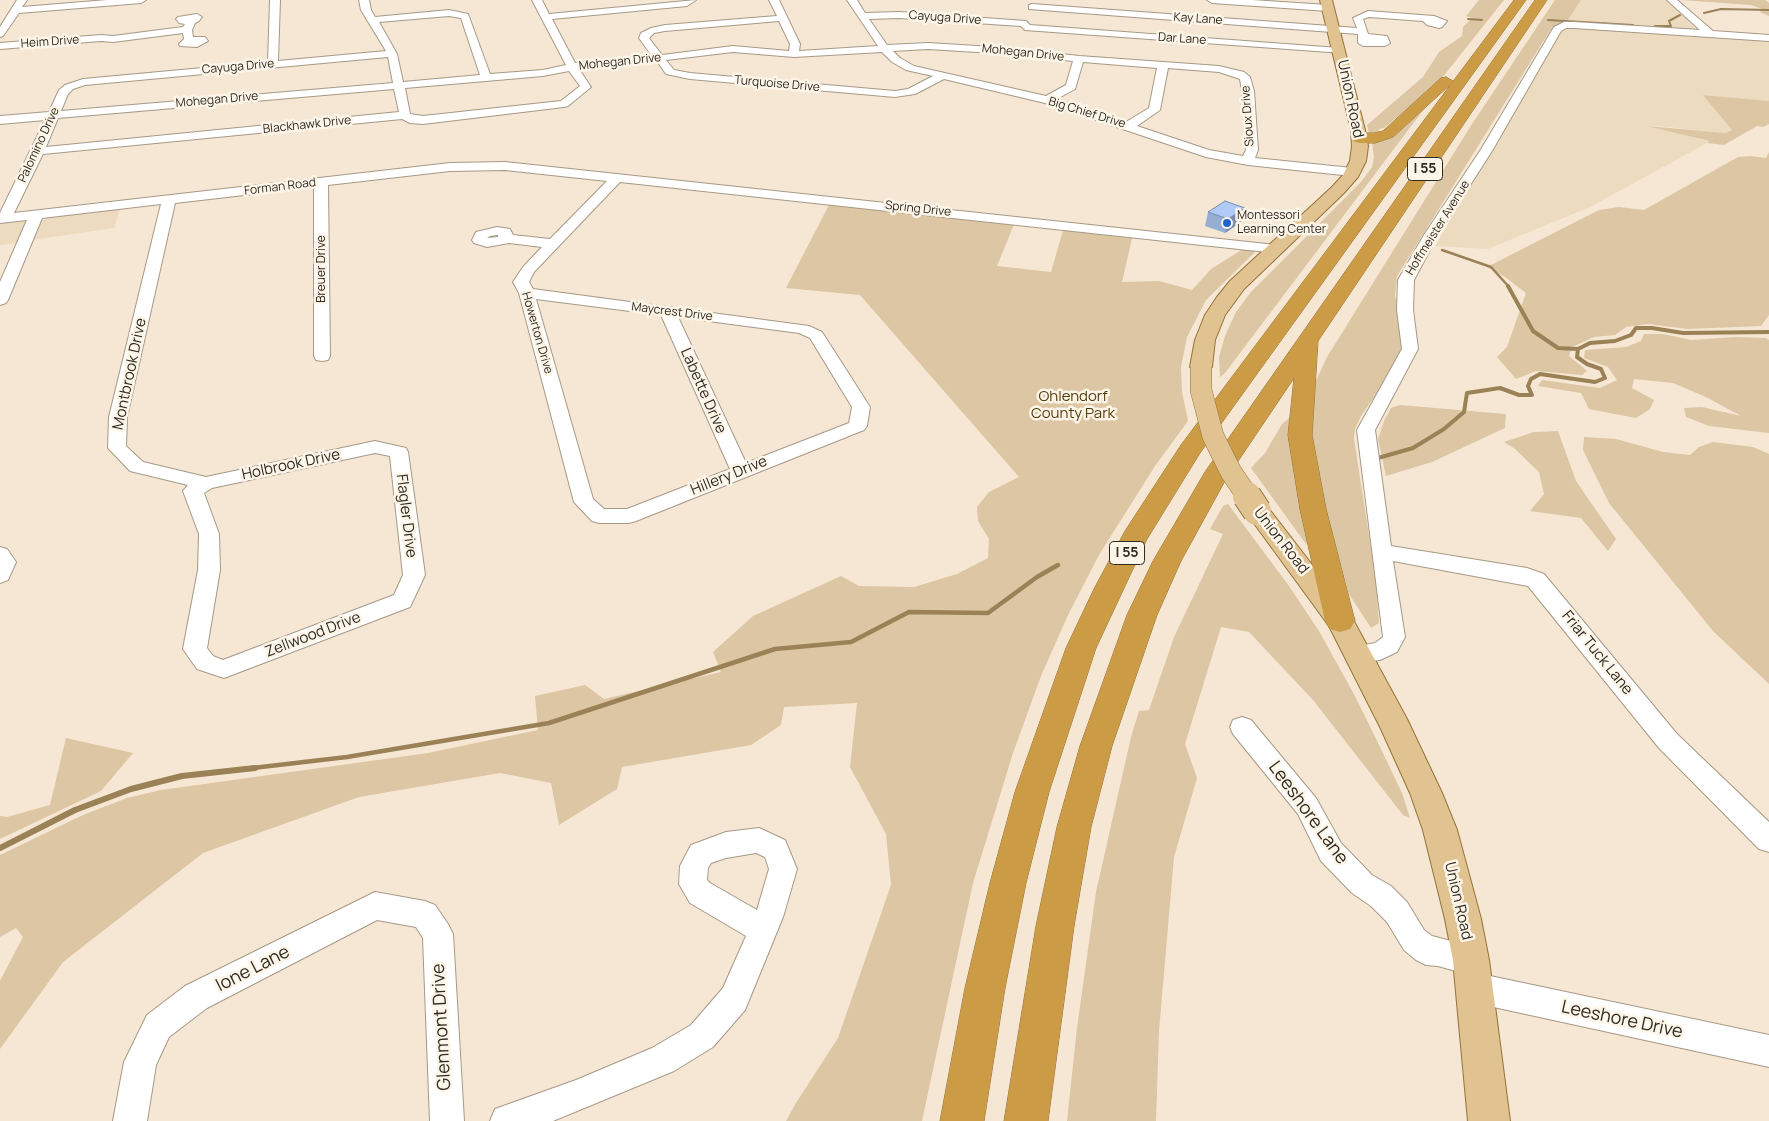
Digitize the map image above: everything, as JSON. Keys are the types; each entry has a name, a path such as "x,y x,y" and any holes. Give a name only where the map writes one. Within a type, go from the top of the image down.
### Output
{"highway":[{"name":"I 55","path":"962,1121 985,988 1008,883 1030,802 1057,714 1082,648 1108,589 1134,538 1190,450 1520,0"},
{"name":"I 55","path":"1026,1121 1055,926 1074,827 1096,746 1142,615 1167,561 1214,478 1541,0"},
{"path":"1359,138 1375,138 1388,134 1454,74 1469,68"},
{"path":"1310,338 1300,435 1314,517 1340,621"}],"main road":[{"name":"Union Road","path":"1327,4 1359,138 1359,154 1352,172 1338,190 1238,285 1216,315 1205,340 1201,367 1201,390 1212,436 1231,472 1257,511 1322,594 1340,621 1412,761 1440,830 1462,911 1473,974 1489,1121"}],"street":[{"path":"0,34 22,0"},
{"path":"16,10 141,0"},
{"path":"273,64 276,0"},
{"path":"364,0 366,10 392,54 405,115"},
{"path":"537,0 572,67"},
{"path":"774,0 795,44 794,54"},
{"name":"Big Chief Drive","path":"852,0 884,48 896,60 910,68 1048,100 1206,153 1248,161 1352,172"},
{"path":"1212,0 1327,4"},
{"path":"1672,0 1710,34"},
{"path":"547,17 689,2"},
{"path":"1019,36 1034,2"},
{"name":"Kay Lane","path":"1034,2 1333,29 1363,34 1358,18 1368,14 1425,18"},
{"path":"373,20 448,13 465,16 486,78"},
{"name":"Cayuga Drive","path":"864,16 899,15 1019,36"},
{"name":"Turquoise Drive","path":"781,18 658,30 644,35 644,38 670,72 690,76 895,94 912,92 942,76"},
{"name":"Hoffmeister Avenue","path":"1358,654 1380,651 1389,646 1394,638 1366,430 1410,349 1405,310 1406,280 1431,235 1486,151 1557,29 1574,25 1769,38"},
{"name":"Heim Drive","path":"0,46 101,38 113,39 189,30"},
{"name":"Mohegan Drive","path":"0,120 397,84 543,73 572,67 725,50 794,54 928,46 1019,36 1079,59 1225,70 1240,74"},
{"name":"Dar Lane","path":"1019,36 1339,51"},
{"name":"Cayuga Drive","path":"83,82 392,54"},
{"path":"1048,100 1071,87 1079,59"},
{"path":"1129,126 1154,110 1162,66"},
{"name":"Blackhawk Drive","path":"38,151 405,115 410,119 424,120 554,106 564,104 586,87 572,67"},
{"name":"Sioux Drive","path":"1240,74 1245,77 1248,91 1252,150 1248,161"},
{"name":"Palomino Drive","path":"2,219 38,151 63,92 69,87 83,82"},
{"name":"Forman Road","path":"2,219 468,166 505,166 561,171"},
{"name":"Spring Drive","path":"561,171 1276,249"},
{"name":"Howerton Drive","path":"599,516 584,502 526,293 521,282 528,270 552,244 618,177"},
{"name":"Breuer Drive","path":"321,182 322,356"},
{"name":"Montbrook Drive","path":"169,200 118,417 117,448 137,468 206,483"},
{"path":"0,300 36,215"},
{"path":"506,238 552,244"},
{"name":"Maycrest Drive","path":"526,293 802,329 816,335 861,407 858,426"},
{"name":"Labette Drive","path":"667,311 740,471"},
{"name":"Hillery Drive","path":"599,516 629,516 858,426"},
{"name":"Holbrook Drive","path":"206,483 375,447"},
{"name":"Flagler Drive","path":"375,447 399,452 414,575 402,601"},
{"name":"Zellwood Drive","path":"206,483 193,491 209,534 209,570 195,649 205,663 224,669 402,601"},
{"name":"Friar Tuck Lane","path":"1381,552 1527,576 1536,580 1668,741 1769,840"},
{"path":"0,554 5,562 0,575"},
{"name":"Leeshore Lane","path":"1242,727 1307,806 1331,852 1362,884 1381,896 1397,912 1414,940 1426,950 1438,951 1473,974"},
{"name":"Ione Lane","path":"130,1121 140,1062 158,1026 196,997 375,906 425,915 438,934"},
{"path":"508,1121 576,1096 663,1060 702,1036 734,999 763,930"},
{"name":"Glenmont Drive","path":"438,934 447,1121"},
{"name":"Leeshore Drive","path":"1473,974 1769,1051"}],"shaded area":[{"path":"1581,0 1666,0 1697,30 1566,23"},
{"path":"1565,27 1769,39 1769,101 1704,95 1732,130 1726,133 1648,125 1709,142 1590,207 1488,249 1435,246 1562,29"},
{"path":"121,207 114,228 32,240 40,222 52,216"},
{"path":"23,220 26,222 19,243 0,245 0,221"}],"green space":[{"path":"1479,0 1504,0 1438,83 1384,128 1379,129 1378,132 1369,133 1367,125 1423,77 1439,52 1462,36 1463,27 1472,18 1466,16"},
{"path":"1555,0 1581,0 1566,23 1559,24 1551,29 1397,276 1395,296 1406,342 1392,371 1361,416 1355,429 1354,439 1376,581 1379,623 1371,628 1349,594 1311,457 1314,385 1327,357 1472,124"},
{"path":"1681,0 1765,0 1769,3 1769,16 1760,12 1762,9 1751,5"},
{"path":"1703,95 1769,101 1769,124 1763,127 1757,126 1724,145 1707,143 1709,141 1647,126 1726,133 1732,130"},
{"path":"1427,105 1225,373 1220,377 1219,357 1225,336 1236,312 1251,292 1361,182 1372,167 1374,157 1372,142"},
{"path":"1769,152 1769,315 1761,326 1687,329 1648,324 1626,327 1615,335 1594,337 1572,347 1569,356 1587,371 1582,375 1536,371 1516,379 1497,357 1507,347 1526,293 1505,277 1487,267 1599,210 1619,207 1644,210 1738,157 1766,158"},
{"name":"Ohlendorf County Park","path":"830,203 1015,222 997,266 1051,272 1064,227 1133,234 1122,282 1159,281 1192,290 1211,269 1248,246 1255,249 1254,253 1206,300 1187,337 1181,367 1182,392 1188,421 1155,466 1099,555 1068,615 1041,676 1013,753 973,883 922,1121 786,1121 838,1038 891,885 886,834 850,767 857,703 784,707 781,725 751,745 622,767 617,789 559,825 551,783 500,773 359,797 203,853 63,962 0,1049 0,981 23,937 16,928 0,937 0,855 83,815 127,798 161,790 428,753 538,730 535,696 585,685 604,699 721,672 713,652 753,616 841,576 859,586 914,587 957,574 988,558 989,539 978,521 977,507 989,492 1019,477 860,295 786,288"},
{"path":"1644,334 1663,334 1691,340 1735,337 1766,338 1769,340 1769,433 1709,426 1686,417 1684,408 1702,407 1741,416 1706,397 1673,383 1634,379 1632,388 1654,400 1650,409 1636,418 1589,409 1581,393 1538,386 1542,380 1600,388 1617,380 1608,367 1584,358 1585,350 1626,347 1641,341"},
{"path":"1400,405 1506,414 1505,428 1432,462 1386,476 1378,439 1391,408"},
{"path":"1293,415 1311,538 1306,544 1251,468 1265,453 1282,424"},
{"path":"1558,431 1576,481 1616,539 1608,551 1581,518 1530,511 1544,494 1539,472 1515,449 1504,442 1534,432"},
{"path":"1584,437 1616,439 1663,452 1690,455 1699,447 1713,442 1753,447 1769,454 1769,684 1713,631 1609,503 1583,450"},
{"path":"1228,504 1289,586 1319,631 1355,696 1382,751 1402,793 1410,818 1403,815 1313,700 1249,632 1221,627 1185,744 1197,778 1174,857 1159,1031 1156,1121 1067,1121 1077,1028 1096,892 1131,737 1139,711 1149,710 1174,637 1223,534 1210,529 1223,506"},
{"path":"66,738 133,753 101,791 0,839 0,816 7,817 50,805"}],"building":[{"path":"1225,201 1245,208 1228,219 1208,212"}],"waterway":[{"path":"1704,13 1721,9 1769,10"},
{"path":"1655,26 1671,26 1669,21 1680,15"},
{"path":"1468,19 1482,20"},
{"path":"1548,20 1633,25"},
{"path":"1442,250 1491,267 1509,287"},
{"path":"1508,286 1533,331 1558,348 1578,349"},
{"path":"1578,349 1590,343 1615,341 1631,335 1636,328 1652,328 1683,333 1769,332"},
{"path":"1378,458 1413,448 1444,429 1464,412 1467,393 1500,388 1519,395 1532,395 1528,386 1531,379 1540,374 1595,382 1605,378 1601,369 1587,364 1577,357 1578,349"},
{"path":"244,769 347,757 549,723 775,649 851,642 909,612 988,613 1037,577 1058,565"},
{"path":"0,848 75,810 131,789 182,776 255,768"}],"place":[{"name":"Montessori Learning Center","path":"1227,223"}]}
